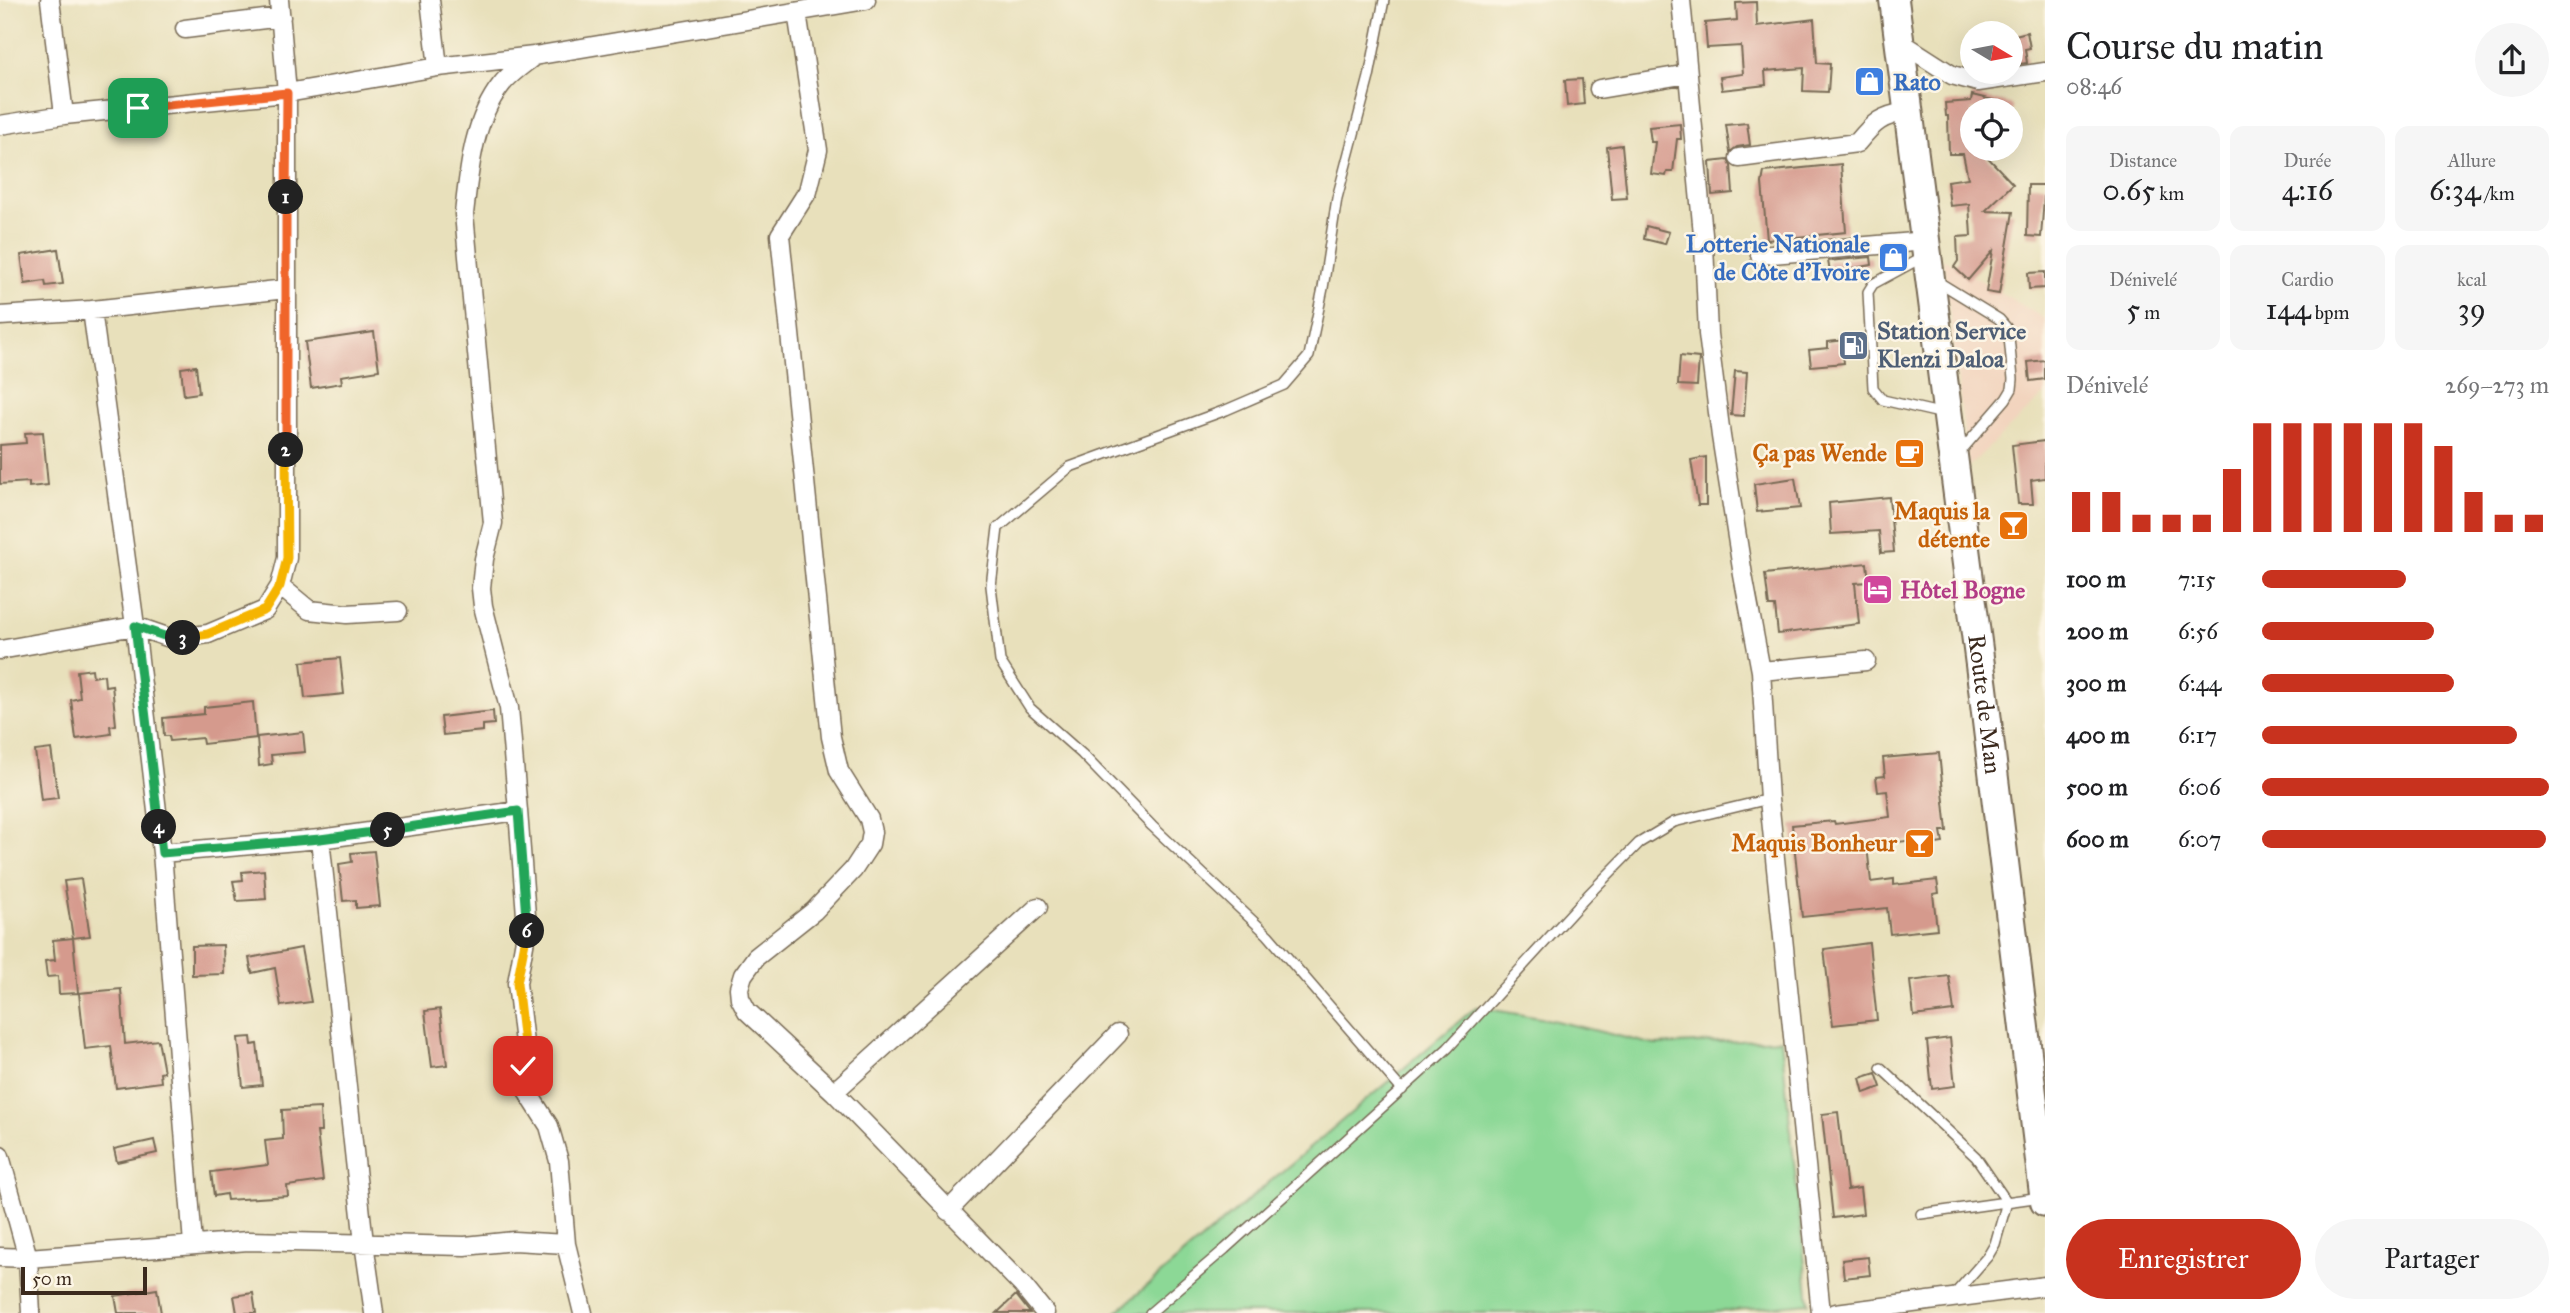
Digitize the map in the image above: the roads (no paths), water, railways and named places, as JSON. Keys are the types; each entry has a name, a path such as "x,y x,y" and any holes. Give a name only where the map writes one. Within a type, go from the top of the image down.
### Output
{"highway":[{"name":"Route de Man","path":"1894,0 1954,458 2045,1202"}],"street":[{"path":"50,0 64,115"},
{"path":"430,0 438,67"},
{"path":"0,125 64,115 287,93 438,67 534,56 808,7 866,0"},
{"path":"1681,0 1704,245 1708,334 1742,575 1761,671 1769,799 1821,1313"},
{"path":"808,7 818,150 808,191 780,235 831,737 839,771 863,807 872,832 870,844 853,870 814,911 756,957 743,975 739,988 740,998 747,1011 834,1092 1023,1286 1045,1313"},
{"path":"0,650 135,626 173,639 208,634 265,610 280,586 287,558 287,93 280,9 185,29"},
{"path":"1899,41 1952,75 1978,82 2045,72"},
{"path":"534,56 502,84 482,119 470,166 464,214 493,523 484,559 482,597 509,708 527,928 517,983 524,1043 523,1066 528,1093 549,1126 559,1161 566,1244 583,1313"},
{"path":"1599,89 1688,74"},
{"path":"1738,158 1857,143 1885,116 1909,111"},
{"path":"1760,255 1928,258"},
{"path":"0,316 92,310 286,289"},
{"path":"92,310 135,626 162,853 193,1244"},
{"path":"280,586 309,610 347,614 398,611"},
{"path":"1761,671 1867,661"},
{"path":"162,853 320,839 518,811"},
{"path":"320,839 374,1313"},
{"path":"834,1092 1038,907"},
{"path":"948,1211 1118,1034"},
{"path":"0,1156 27,1258 31,1313"},
{"path":"0,1257 27,1258 248,1241 465,1246 514,1241 566,1244"},
{"path":"1836,1313 2045,1286"}],"lane":[{"path":"1384,0 1369,77 1337,198 1309,356 1284,385 1226,410 1070,467 998,528 991,586 1000,661 1030,708 1082,754 1152,826 1268,935 1402,1090"},
{"path":"1948,415 1883,400 1873,388 1868,292 1873,284 1928,258 1999,319 2006,327 2009,337 2013,379 2011,389 2006,399 1954,458"},
{"path":"1150,1313 1448,1048 1639,843 1674,822 1769,799"},
{"path":"1881,1068 1976,1157 2007,1202"},
{"path":"1921,1214 2044,1196"},
{"path":"1952,1298 1995,1244 2007,1202"}],"place":[{"name":"Rato","path":"1870,82"},
{"name":"Lotterie Nationale de Côte d'Ivoire","path":"1893,258"},
{"name":"Station Service Klenzi Daloa","path":"1854,345"},
{"name":"Ça pas Wende","path":"1910,453"},
{"name":"Maquis la détente","path":"2013,525"},
{"name":"Hôtel Bogne","path":"1877,590"},
{"name":"Maquis Bonheur","path":"1920,843"}]}
